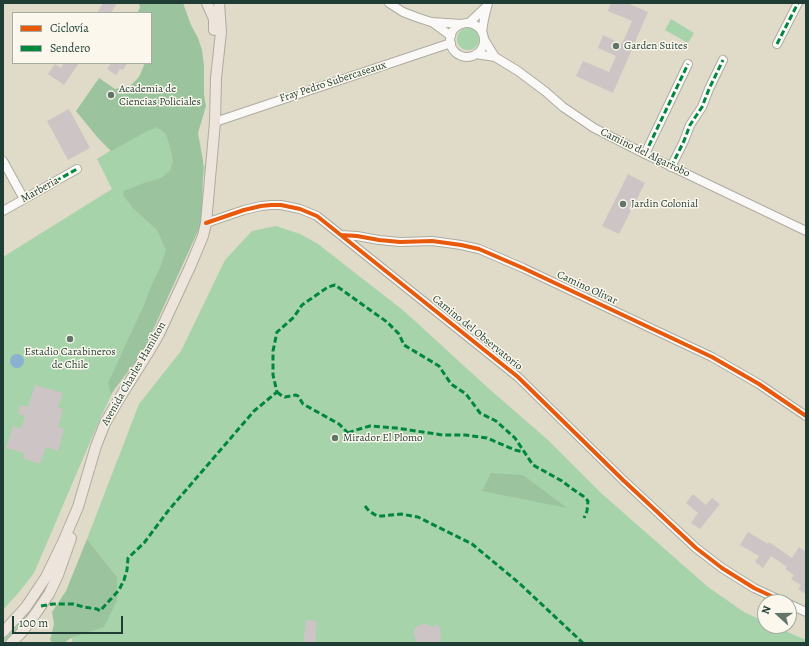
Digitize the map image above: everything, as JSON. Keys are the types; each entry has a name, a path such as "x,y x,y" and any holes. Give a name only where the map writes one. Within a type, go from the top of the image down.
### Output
{"main road":[{"name":"Avenida Charles Hamilton","path":"11,643 30,622 49,594 58,575 68,548 78,507 96,446 105,423 159,334 203,236 206,223 215,122 216,78 214,19 208,3"},
{"name":"Avenida Charles Hamilton","path":"216,78 221,32 219,3"},
{"name":"Avenida Charles Hamilton","path":"3,632 26,607 46,577 64,542 78,507"}],"street":[{"path":"389,3 416,18 431,22 474,25 479,28 483,36"},
{"path":"777,44 798,3"},
{"path":"487,4 484,19 482,48 476,54 471,56 460,55 452,48 451,39 455,28 466,24 487,4"},
{"path":"431,22 451,39"},
{"name":"Camino del Algarrobo","path":"483,36 495,57"},
{"name":"Fray Pedro Subercaseaux","path":"215,122 451,39"},
{"name":"Camino del Algarrobo","path":"476,54 495,57 518,71 594,128 671,167 806,231"},
{"path":"671,167 690,125 702,107 723,60"},
{"path":"645,154 688,64"},
{"path":"3,161 24,199"},
{"name":"Marberia","path":"3,211 77,169"},
{"name":"Camino del Observatorio","path":"206,223 252,207 271,205 281,205 300,209 317,216 518,377 623,480 696,548 738,578 767,594"},
{"name":"Camino Olivar","path":"341,235 400,242 432,241 479,249 523,268 712,357 759,384 806,416"}],"green space":[{"path":"139,3 183,3 202,50 204,66 204,95 206,106 198,133 203,161 202,222 143,352 111,394 108,383 144,305 166,250 157,230 133,208 123,195 124,191 161,178 170,171 173,160 166,134 157,127 111,151 98,138 76,111 99,78 115,89 130,86 139,77 145,64 152,64 152,12 138,12 140,8"},
{"path":"671,19 694,33 688,43 665,30"},
{"path":"468,28 476,31 479,39 476,47 468,50 460,47 457,39 460,31"},
{"name":"Estadio Carabineros de Chile","path":"169,114 205,167 197,214 99,421 34,573 3,610 3,257 112,189 97,159"},
{"path":"276,226 300,234 318,244 404,311 487,387 548,440 601,493 708,587 744,612 757,618 757,634 792,634 806,640 806,643 73,643 71,638 104,626 117,577 87,539 139,404 181,351 225,260 252,231"},
{"path":"491,473 523,475 567,508 482,491"},
{"path":"87,539 117,577 117,600 104,627 71,638 64,643 53,643 50,640 54,624 52,612 66,591"},
{"path":"31,608 33,608 18,629 3,643 3,639"}],"water":[{"path":"17,354 22,356 24,361 22,366 17,368 12,366 10,361 12,356"}],"building":[{"path":"103,3 117,3 112,12 98,12"},
{"name":"Garden Suites","path":"611,3 627,3 648,12 613,93 576,76 583,61 609,72 616,56 598,48 603,35 622,44 632,21 608,11"},
{"path":"55,64 61,68 63,64 78,64 64,85 48,74"},
{"path":"110,64 126,64 123,70 120,69 116,75 107,69"},
{"path":"69,109 90,148 68,160 47,121"},
{"name":"Jardin Colonial","path":"628,174 645,183 619,234 602,226"},
{"path":"35,385 63,393 58,407 63,409 58,427 64,429 58,451 46,447 40,464 23,458 24,453 6,448 13,426 21,429 25,416 18,414 20,405 28,407"},
{"path":"693,494 706,505 712,498 720,504 700,529 691,523 698,513 686,503"},
{"path":"748,532 768,544 769,542 792,558 799,547 806,552 806,594 798,589 801,585 791,579 794,575 785,569 787,567 771,556 763,568 755,562 759,556 740,545"},
{"path":"306,620 317,621 315,643 303,643"},
{"path":"423,624 433,627 437,624 441,633 438,643 418,643 414,637 414,630 416,627"}],"marked path":[{"path":"777,44 798,3"},
{"path":"671,167 690,125 702,107 723,60"},
{"path":"645,154 688,64"},
{"path":"24,199 77,169"},
{"path":"41,606 53,604 73,604 100,611 119,590 127,570 128,558 144,543 168,511 254,411 277,392 273,375 273,351 277,332 294,317 302,305 328,287 335,285 387,322 399,334 404,345 439,366 451,384 466,394 480,413 496,421 515,438 533,465 562,481 583,496 588,501 587,511 584,518"},
{"path":"277,392 285,397 298,396 303,404 339,424 348,433 348,439"},
{"path":"348,433 370,426 443,435 465,435 487,438 515,450 524,452"},
{"path":"365,506 369,511 377,516 401,514 418,517 472,544 519,583 583,643"}],"cycle path":[{"path":"206,223 244,210 271,205 281,205 300,209 317,216 518,377 623,480 696,548 722,568 754,588 767,594"},
{"path":"341,235 400,242 432,241 479,249 523,268 712,357 759,384 806,416"}],"place":[{"name":"Garden Suites","path":"616,46"},
{"name":"Academia de Ciencias Policiales","path":"111,95"},
{"name":"Jardin Colonial","path":"623,204"},
{"name":"Estadio Carabineros de Chile","path":"70,339"},
{"name":"Mirador El Plomo","path":"335,438"}]}
